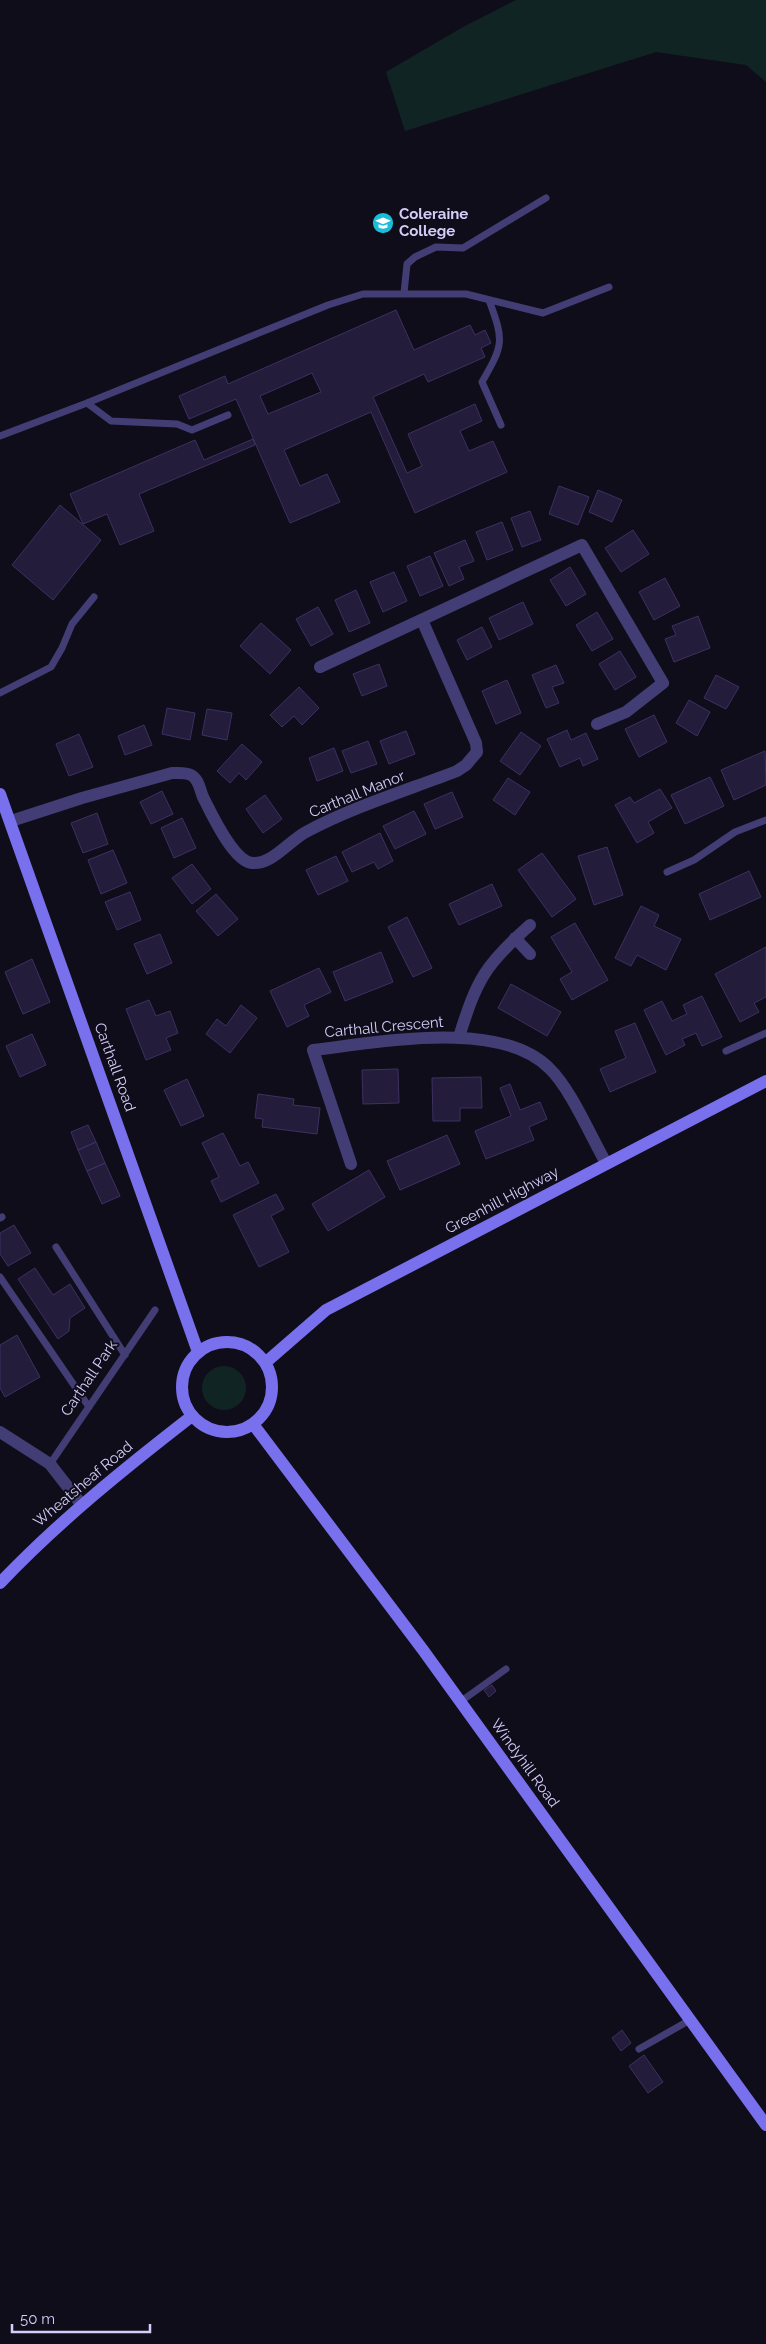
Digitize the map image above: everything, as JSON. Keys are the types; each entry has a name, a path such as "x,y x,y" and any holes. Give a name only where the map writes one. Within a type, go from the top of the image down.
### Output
{"main road":[{"name":"Carthall Road","path":"0,794 198,1352"},
{"name":"Greenhill Highway","path":"265,1363 326,1310 766,1081"},
{"path":"226,1342 242,1345 255,1352 265,1363 272,1389 269,1402 253,1424 234,1431 214,1431 202,1425 192,1416 185,1404 182,1390 183,1376 189,1363 198,1352 211,1345 226,1342"},
{"name":"Wheatsheaf Road","path":"0,1583 41,1540 81,1504 192,1416"},
{"name":"Windyhill Road","path":"253,1424 460,1702 766,2125"}],"street":[{"path":"320,667 582,546 663,683 626,712 597,724"},
{"name":"Carthall Manor","path":"11,821 91,795 172,773 182,773 190,775 197,780 203,796 235,851 248,863 258,863 268,860 304,833 334,818 457,770 466,765 477,752 476,743 422,620"},
{"name":"Carthall Crescent","path":"459,1037 479,980 492,960 530,925"},
{"path":"515,938 530,954"},
{"name":"Carthall Crescent","path":"351,1164 313,1050 414,1038 459,1037 498,1042 528,1054 549,1067 564,1088 606,1163"},
{"path":"0,1432 50,1464 81,1504"}],"lane":[{"path":"404,293 407,264 415,257 436,247 463,248 546,198"},
{"path":"0,436 87,403 328,305 364,294 466,294 543,313 609,287"},
{"path":"489,300 500,332 499,352 482,382 501,425"},
{"path":"87,403 111,421 177,424 192,430 228,415"},
{"path":"0,693 51,667 62,648 72,624 94,597"},
{"path":"667,872 694,860 735,832 766,820"},
{"path":"726,1051 766,1034"},
{"path":"56,1247 125,1355"},
{"path":"0,1277 89,1407"},
{"name":"Carthall Park","path":"50,1464 155,1310"},
{"path":"460,1702 506,1669"},
{"path":"640,2049 690,2020"}],"green space":[{"path":"516,0 766,0 766,82 746,65 656,52 405,131 386,72 463,27"},
{"path":"220,1366 228,1366 240,1372 246,1388 240,1404 228,1410 220,1410 208,1404 202,1392 202,1384 208,1372"}],"building":[{"path":"396,310 414,350 470,325 475,335 485,330 491,343 481,348 485,357 428,382 424,374 373,397 407,473 422,466 408,434 475,404 482,421 460,431 469,451 493,441 507,472 415,513 371,412 284,450 300,486 327,474 340,502 290,523 236,399 189,419 179,396 225,376 228,384","holes":["312,373 321,392 268,414 260,396"]},
{"path":"253,439 255,445 139,494 154,531 120,545 107,514 83,524 70,494 195,440 204,460"},
{"path":"559,486 589,497 578,525 549,514"},
{"path":"598,490 622,500 612,522 589,512"},
{"path":"60,505 101,540 53,600 12,565"},
{"path":"530,511 541,540 522,547 511,518"},
{"path":"502,522 513,550 487,560 476,532"},
{"path":"633,530 649,554 621,572 605,548"},
{"path":"465,540 474,561 459,567 464,579 449,586 434,553"},
{"path":"430,556 443,586 420,596 407,566"},
{"path":"570,567 586,594 566,606 550,580"},
{"path":"394,572 407,601 383,612 370,582"},
{"path":"665,578 680,606 654,620 639,592"},
{"path":"356,590 370,623 349,632 335,600"},
{"path":"523,602 533,624 499,640 489,618"},
{"path":"318,607 333,634 311,646 296,619"},
{"path":"597,612 613,639 592,651 576,625"},
{"path":"698,616 710,648 674,662 665,639 676,635 672,626"},
{"path":"261,623 291,650 270,674 240,646"},
{"path":"482,627 492,647 467,660 457,640"},
{"path":"620,651 636,677 615,690 599,664"},
{"path":"379,664 387,686 362,696 353,674"},
{"path":"556,665 564,683 552,687 559,703 546,708 532,675"},
{"path":"716,675 739,687 726,709 704,698"},
{"path":"507,680 521,713 496,724 482,691"},
{"path":"299,687 319,708 302,725 294,716 282,727 270,715"},
{"path":"689,700 710,712 697,736 676,723"},
{"path":"167,708 195,713 190,740 162,734"},
{"path":"207,709 232,713 227,740 202,735"},
{"path":"654,715 667,742 639,757 625,729"},
{"path":"144,725 152,745 125,755 118,736"},
{"path":"567,730 571,740 586,733 598,759 583,766 580,758 560,767 547,739"},
{"path":"406,731 415,754 389,764 380,741"},
{"path":"521,732 541,746 520,775 500,761"},
{"path":"79,734 93,767 69,776 56,744"},
{"path":"368,741 377,764 351,773 342,751"},
{"path":"242,744 262,762 246,780 239,773 230,783 217,771"},
{"path":"334,748 343,771 317,781 309,758"},
{"path":"765,751 766,785 734,800 721,770"},
{"path":"710,777 724,806 685,824 671,795"},
{"path":"508,778 530,792 515,815 493,800"},
{"path":"660,789 672,808 648,822 654,833 637,843 615,805 630,797 634,803"},
{"path":"162,791 173,814 151,824 140,802"},
{"path":"452,792 463,817 435,829 424,804"},
{"path":"265,795 282,819 263,833 246,809"},
{"path":"414,811 426,834 395,849 383,826"},
{"path":"97,813 108,844 83,853 71,823"},
{"path":"182,818 196,848 174,858 161,828"},
{"path":"380,833 393,861 378,869 374,862 352,872 342,852"},
{"path":"607,847 623,895 594,905 578,856"},
{"path":"113,850 127,883 101,894 88,860"},
{"path":"542,853 576,899 552,917 518,870"},
{"path":"336,856 348,881 318,895 306,870"},
{"path":"192,864 211,889 192,904 172,878"},
{"path":"749,871 761,897 710,920 699,894"},
{"path":"492,884 502,906 459,925 449,904"},
{"path":"130,892 141,920 117,930 105,902"},
{"path":"216,894 238,919 218,936 196,911"},
{"path":"641,906 659,915 654,926 681,939 666,970 637,955 631,966 615,958"},
{"path":"407,917 432,968 413,977 388,927"},
{"path":"575,923 608,980 572,1000 560,979 572,972 551,937"},
{"path":"160,934 172,963 147,974 134,944"},
{"path":"766,947 766,997 754,1003 759,1012 740,1022 715,974"},
{"path":"381,952 393,982 345,1001 333,972"},
{"path":"32,959 50,1002 23,1014 5,972"},
{"path":"319,968 331,992 304,1005 309,1016 287,1027 270,991"},
{"path":"511,984 561,1012 547,1036 498,1008"},
{"path":"702,996 722,1037 702,1046 696,1033 682,1039 685,1045 666,1055 644,1010 662,1001 672,1021 687,1014 683,1005"},
{"path":"149,1000 156,1016 170,1011 178,1033 166,1038 171,1050 146,1060 126,1009"},
{"path":"241,1005 257,1018 230,1053 206,1034 217,1019 226,1026"},
{"path":"635,1023 656,1072 610,1092 600,1069 626,1058 615,1031"},
{"path":"32,1034 46,1065 20,1077 6,1046"},
{"path":"398,1069 399,1103 363,1104 362,1070"},
{"path":"481,1077 482,1108 460,1108 460,1121 433,1121 432,1078"},
{"path":"187,1079 204,1116 181,1126 164,1090"},
{"path":"510,1084 520,1110 540,1102 547,1119 529,1127 534,1140 486,1159 475,1131 511,1116 500,1088"},
{"path":"258,1094 294,1099 293,1105 320,1108 317,1134 262,1127 263,1119 255,1118"},
{"path":"88,1125 96,1142 78,1150 71,1132"},
{"path":"223,1133 240,1166 248,1162 259,1183 221,1202 211,1181 219,1177 202,1143"},
{"path":"447,1135 460,1164 400,1190 387,1161"},
{"path":"96,1142 105,1163 87,1171 78,1150"},
{"path":"105,1163 120,1196 102,1204 87,1171"},
{"path":"369,1170 385,1197 328,1231 312,1204"},
{"path":"276,1194 284,1209 271,1216 289,1252 259,1267 233,1215"},
{"path":"14,1225 31,1253 8,1266 0,1254 0,1233"},
{"path":"35,1268 53,1295 70,1284 85,1308 70,1318 69,1331 58,1339 18,1279"},
{"path":"17,1335 40,1377 5,1397 0,1388 0,1345"},
{"path":"492,1685 496,1691 489,1697 484,1690"},
{"path":"622,2030 631,2043 621,2051 612,2038"},
{"path":"644,2055 663,2082 648,2093 629,2066"}],"place":[{"name":"Coleraine College","path":"383,223"}]}
